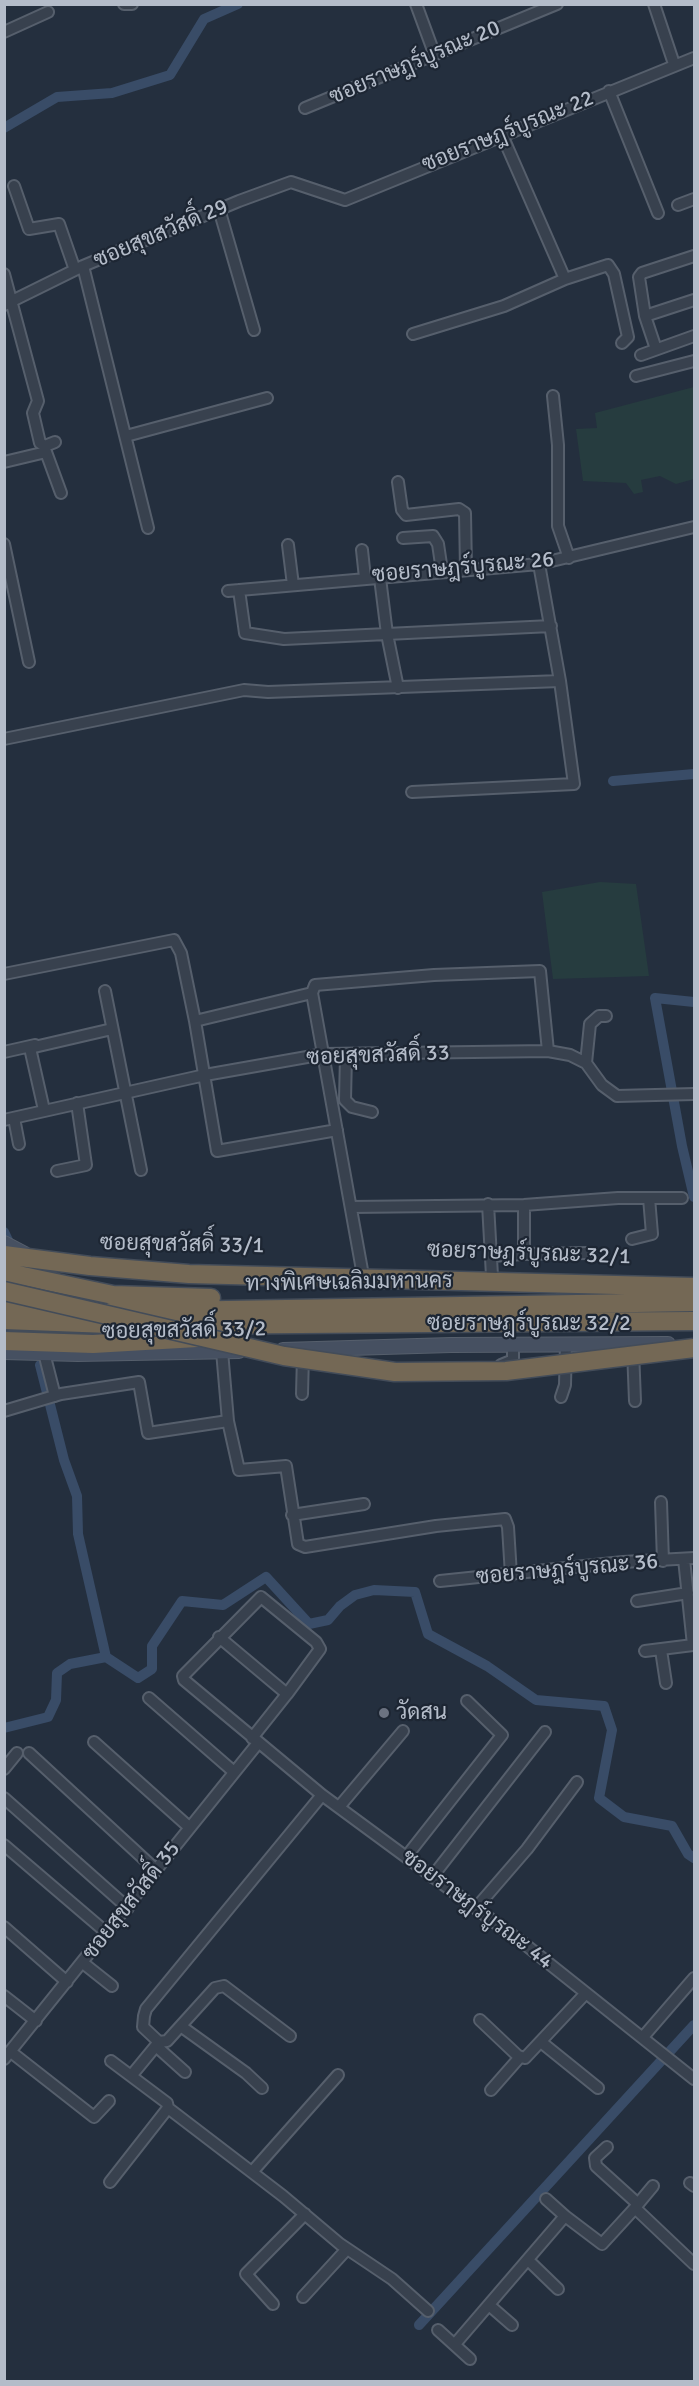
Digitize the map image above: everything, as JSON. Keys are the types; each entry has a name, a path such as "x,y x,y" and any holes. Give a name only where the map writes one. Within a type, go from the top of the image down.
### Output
{"highway":[{"path":"7,1248 81,1265 189,1274 694,1287"},
{"path":"4,1272 127,1297 203,1298 281,1308"},
{"path":"4,1291 284,1356 395,1372 506,1371 694,1346"},
{"name":"ทางพิเศษเฉลิมมหานคร","path":"4,1320 134,1318 281,1308 355,1306 694,1302"},
{"name":"ทางพิเศษเฉลิมมหานคร","path":"4,1306 134,1318 318,1326 694,1322"},
{"path":"4,1341 93,1344 199,1338 318,1326"}],"street":[{"path":"124,4 132,4"},
{"path":"416,4 434,53"},
{"name":"ซอยราษฎร์บูรณะ 20","path":"305,108 557,4"},
{"path":"654,4 674,64"},
{"path":"4,32 48,12"},
{"name":"ซอยราษฎร์บูรณะ 22","path":"321,192 345,200 674,64 694,58"},
{"path":"609,91 658,213"},
{"path":"502,135 565,279"},
{"name":"ซอยสุขสวัสดิ์ 29","path":"8,303 79,268 219,209 291,182 321,192"},
{"path":"14,186 29,229 59,224 79,268 126,436 148,528"},
{"path":"678,205 694,199"},
{"path":"219,209 254,330"},
{"path":"656,349 645,316 639,277 642,273 694,256"},
{"path":"412,333 504,306 565,279 610,265 628,337 622,343"},
{"path":"4,274 8,303 38,401 33,414 40,443 45,446 55,442"},
{"path":"645,316 694,300"},
{"path":"641,355 694,336"},
{"path":"636,376 694,361"},
{"path":"553,396 560,483 558,526 569,558"},
{"path":"126,436 267,398"},
{"path":"4,462 46,452 61,493"},
{"path":"398,482 402,510 406,514 459,509 465,513 466,570"},
{"name":"ซอยราษฎร์บูรณะ 26","path":"387,634 284,639 249,634 243,629 233,591 539,564 694,527"},
{"path":"403,538 433,536 438,544 442,571"},
{"path":"4,544 29,662"},
{"path":"288,545 293,585"},
{"path":"362,550 365,578"},
{"path":"412,792 574,784 560,681 539,564"},
{"path":"380,578 387,634 398,688"},
{"path":"387,634 551,626"},
{"path":"4,739 244,690 268,692 560,681"},
{"path":"4,974 168,940 178,944 195,1021 216,1149 219,1152 337,1130"},
{"path":"362,1270 312,987 318,983 540,971 549,1051"},
{"path":"105,991 141,1170"},
{"path":"195,1021 312,993"},
{"path":"606,1016 599,1016 591,1024 586,1063 602,1084 617,1096 690,1093"},
{"path":"4,1052 112,1029"},
{"path":"35,1045 30,1052 44,1110"},
{"name":"ซอยสุขสวัสดิ์ 33","path":"9,1119 125,1092 324,1054 549,1051 570,1055 586,1063"},
{"path":"346,1055 345,1100 352,1107 372,1112"},
{"path":"57,1171 86,1164 77,1103"},
{"path":"9,1119 19,1144"},
{"path":"632,1239 652,1234 649,1198"},
{"path":"351,1207 524,1205 682,1198"},
{"path":"485,1204 491,1256 489,1276"},
{"path":"485,1204 489,1276"},
{"path":"524,1205 524,1254"},
{"name":"ซอยสุขสวัสดิ์ 33/1","path":"7,1248 56,1262 362,1270"},
{"path":"491,1256 590,1253"},
{"name":"ซอยราษฎร์บูรณะ 32/1","path":"362,1270 489,1276 694,1280"},
{"path":"477,1368 510,1363 513,1360 513,1344"},
{"name":"ซอยราษฎร์บูรณะ 32/2","path":"363,1347 513,1344 694,1346"},
{"path":"561,1396 566,1385 566,1344"},
{"path":"632,1344 635,1401"},
{"name":"ซอยสุขสวัสดิ์ 33/2","path":"4,1352 222,1351 363,1347"},
{"path":"302,1394 303,1349"},
{"path":"222,1351 228,1421 239,1470 286,1466 298,1544 305,1546 436,1526 505,1519 508,1527 511,1575"},
{"path":"44,1353 51,1398"},
{"path":"4,1411 51,1398 139,1382 148,1433 228,1421"},
{"path":"661,1502 663,1561"},
{"path":"292,1515 364,1504"},
{"path":"645,1651 693,1645 689,1559"},
{"name":"ซอยราษฎร์บูรณะ 36","path":"440,1581 623,1562 689,1559"},
{"path":"637,1601 690,1590"},
{"name":"ซอยสุขสวัสดิ์ 35","path":"8,2055 128,1908 234,1772 320,1649 316,1642 264,1598 258,1598 219,1637"},
{"path":"219,1637 287,1695"},
{"name":"ซอยราษฎร์บูรณะ 44","path":"219,1637 183,1676 322,1795 476,1908 694,2079"},
{"path":"661,1650 666,1683"},
{"path":"149,1698 234,1772"},
{"path":"406,1857 502,1735 467,1701"},
{"path":"339,1807 403,1731"},
{"path":"432,1877 545,1732"},
{"path":"94,1742 189,1827"},
{"path":"29,1753 156,1870"},
{"path":"4,1769 17,1754"},
{"path":"476,1908 527,1849 577,1782"},
{"path":"185,2072 143,2027 146,2009 322,1795"},
{"path":"4,1798 128,1908"},
{"path":"4,1845 107,1933"},
{"path":"4,1927 68,1982"},
{"path":"83,1963 112,1986"},
{"path":"643,2037 694,1978"},
{"path":"131,2076 157,2044 173,2038 219,1985 224,1986 290,2036"},
{"path":"480,2020 520,2057 525,2058 586,1993"},
{"path":"4,1996 36,2021"},
{"path":"182,2027 246,2073 262,2088"},
{"path":"541,2042 598,2088"},
{"path":"8,2055 94,2117 109,2101"},
{"path":"491,2090 520,2057"},
{"path":"111,2061 167,2103 168,2108 347,2249 392,2279 428,2311"},
{"path":"252,2172 338,2076"},
{"path":"110,2182 168,2108"},
{"path":"607,2147 595,2158 596,2166 694,2264"},
{"path":"546,2199 602,2244 653,2186"},
{"path":"273,2304 246,2274 305,2214"},
{"path":"455,2344 565,2216"},
{"path":"303,2296 347,2249"},
{"path":"528,2260 558,2289"},
{"path":"489,2305 513,2325"},
{"path":"438,2330 470,2359"}],"green space":[{"path":"694,387 694,479 676,484 660,476 641,480 643,492 634,494 626,483 583,481 576,429 597,428 595,413"},
{"path":"600,882 636,884 649,976 553,979 542,892"}],"waterway":[{"path":"4,128 57,97 112,93 170,75 204,19 238,4"},
{"path":"613,781 694,774"},
{"path":"694,1002 655,998 682,1146 694,1197"},
{"path":"4,1232 13,1251"},
{"path":"40,1365 64,1460 77,1496 78,1534 106,1657"},
{"path":"106,1657 138,1678 152,1669 152,1646 182,1601 223,1605 266,1577 309,1624 328,1620 340,1606 355,1595 374,1590 415,1592 428,1634 487,1666 536,1700 604,1706 612,1730 599,1798 624,1817 672,1826 688,1854 694,1858"},
{"path":"4,1728 48,1717 56,1700 57,1673 70,1664 106,1657"},
{"path":"419,2325 694,2025"}],"place":[{"name":"วัดสน","path":"384,1713"}]}
